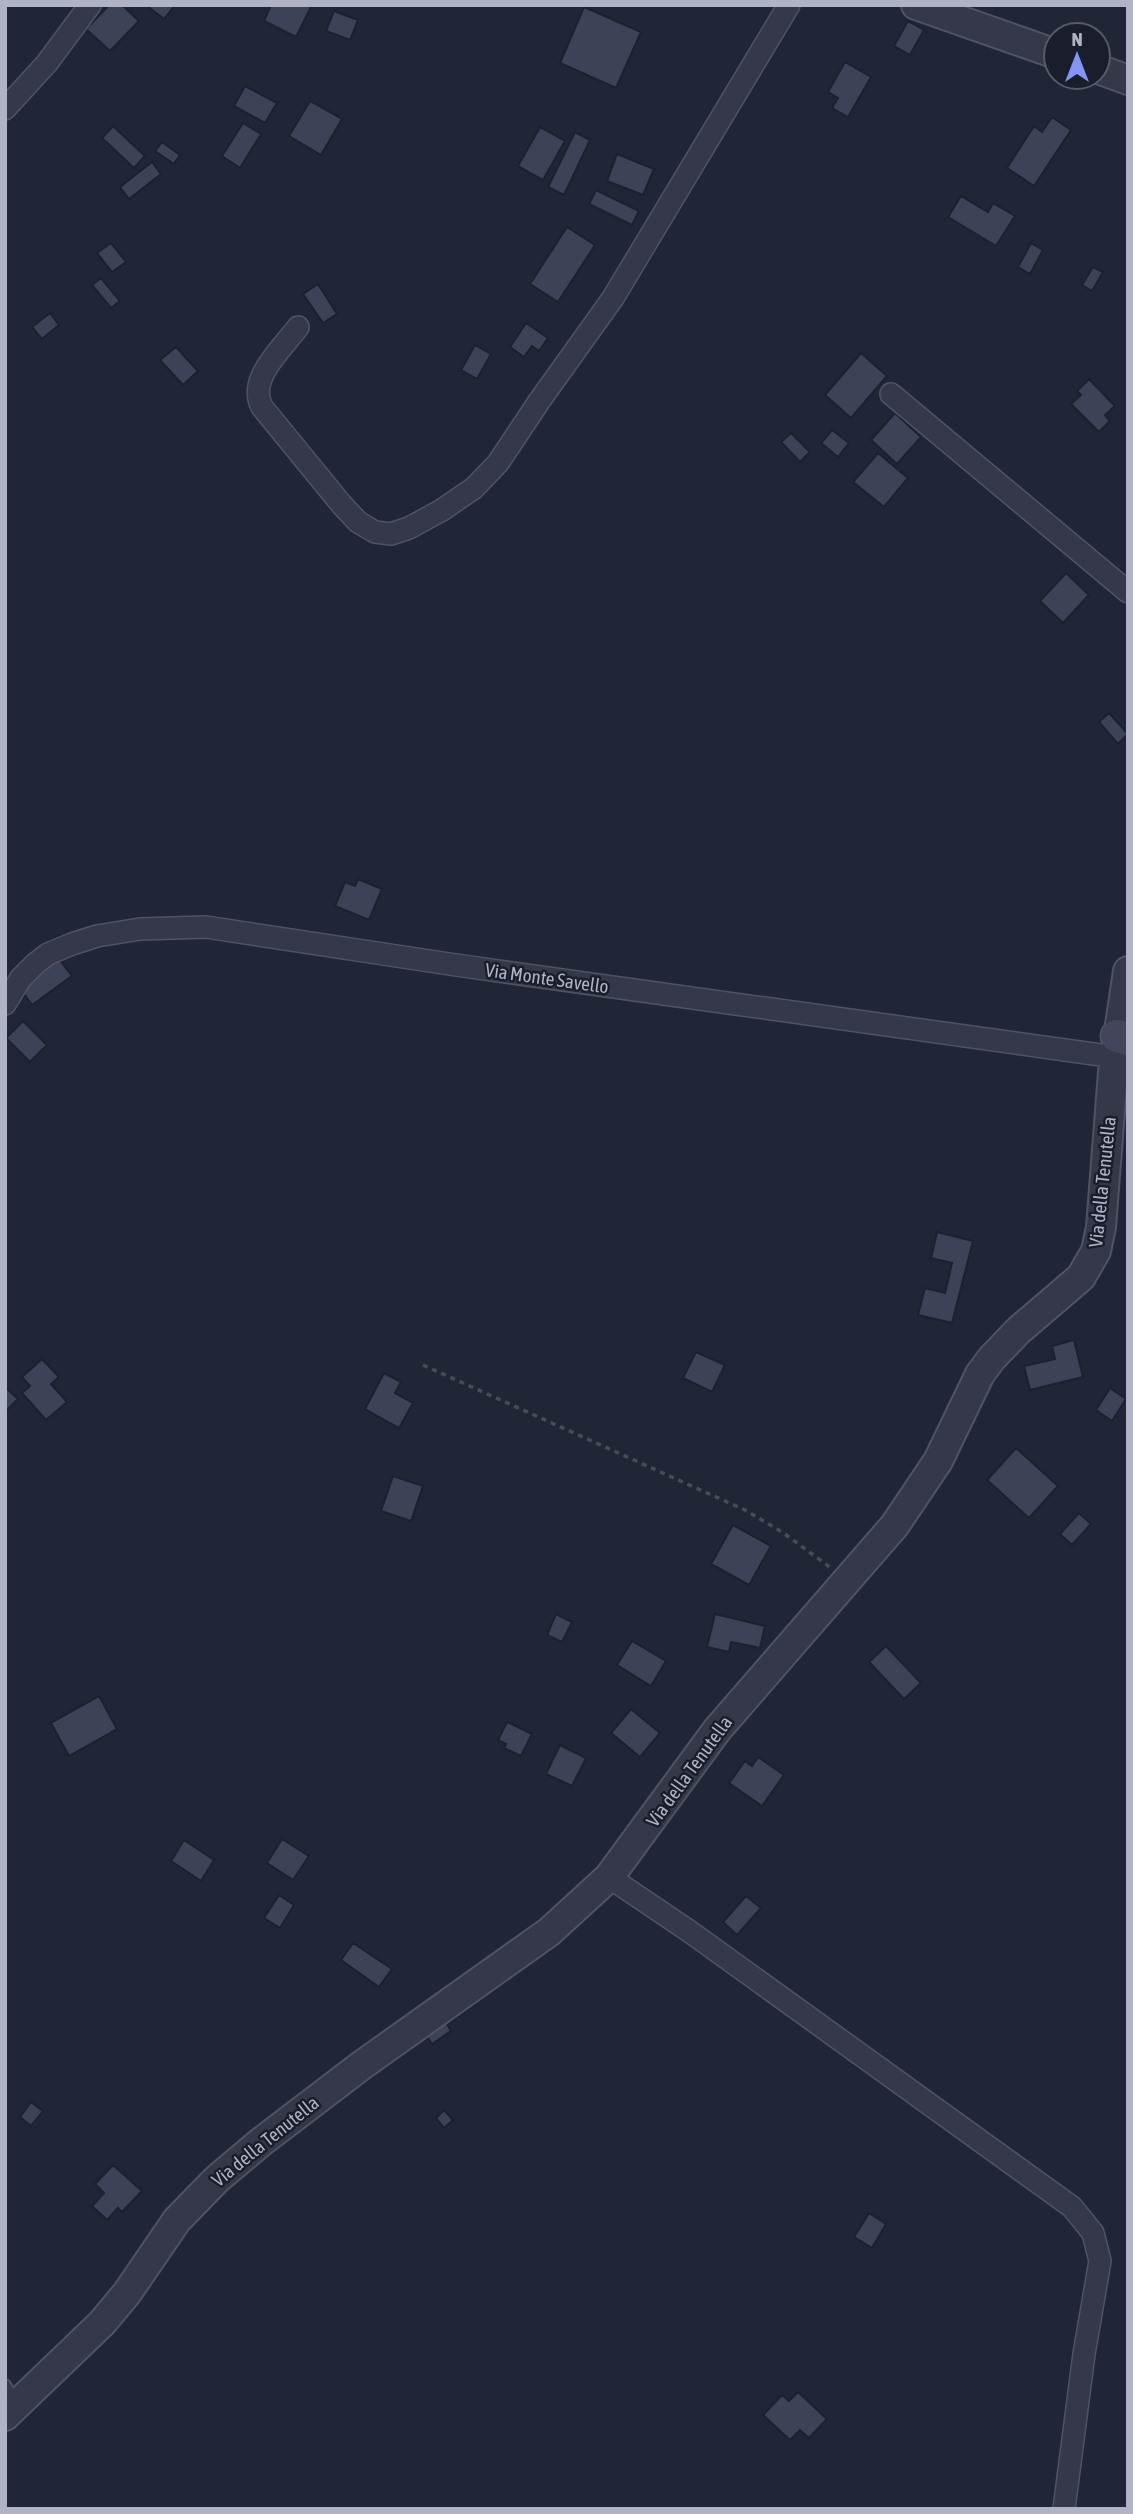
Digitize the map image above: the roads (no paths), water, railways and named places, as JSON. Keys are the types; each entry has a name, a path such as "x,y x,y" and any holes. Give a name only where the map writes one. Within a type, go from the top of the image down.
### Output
{"street":[{"path":"5,109 47,63 90,5"},
{"path":"298,327 264,373 258,386 257,397 262,407 342,505 369,530 386,534 409,528 455,502 474,488 499,463 545,393 603,314 789,5"},
{"path":"916,5 1042,49"},
{"path":"891,394 1128,592"},
{"name":"Via Monte Savello","path":"5,1004 30,969 41,959 63,947 97,936 140,929 206,928 456,965 1120,1044"},
{"name":"Via della Tenutella","path":"9,2402 78,2349 111,2314 177,2220 217,2179 352,2072 549,1932 610,1877 717,1730 901,1518 954,1432 985,1366 1019,1330 1074,1284 1093,1258 1101,1227 1128,971"},
{"path":"610,1877 967,2130 1072,2207 1088,2224 1097,2244 1100,2269 1084,2354 1064,2509"}]}
